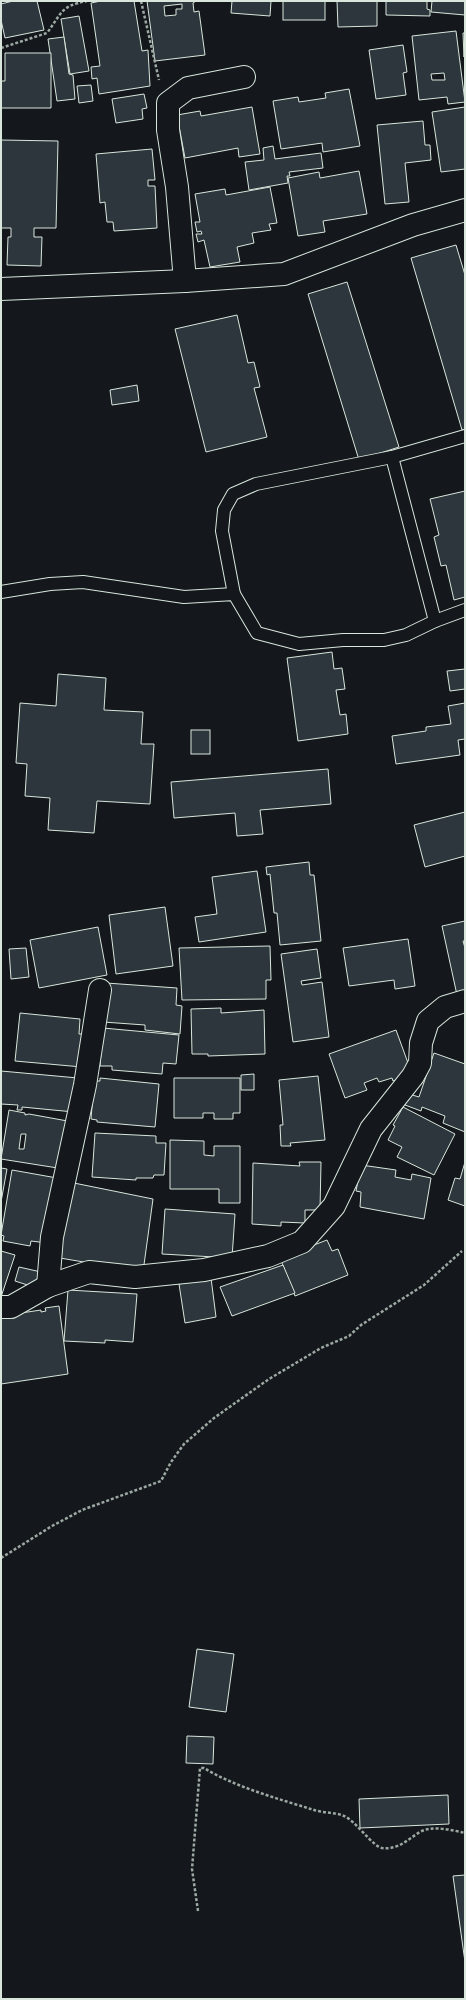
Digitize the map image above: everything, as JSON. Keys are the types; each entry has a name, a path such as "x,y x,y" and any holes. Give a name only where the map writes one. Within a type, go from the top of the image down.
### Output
{"street":[{"path":"185,281 177,187 168,130 168,103 188,88 244,78"},
{"path":"1,288 185,281 284,274 413,225 465,210"},
{"path":"48,1286 52,1237 85,1085 100,990"},
{"path":"1,1307 11,1307 48,1286 89,1272 135,1277 204,1270 268,1256 302,1242 334,1206 371,1129 413,1076 420,1063 420,1043 428,1021 445,1007 465,1001"}],"lane":[{"path":"465,436 392,457 256,484 233,494 224,510 222,531 234,594 258,633 299,644 343,640 384,640 406,635 435,621 465,610"},
{"path":"392,457 435,621"},
{"path":"1,592 50,584 83,582 184,597 234,594"}],"path":[{"path":"1,48 47,33 61,12 68,6 87,1"},
{"path":"142,1 156,71 168,103"},
{"path":"1,1558 52,1526 82,1510 161,1481 171,1462 184,1444 214,1418 270,1379 321,1348 349,1336 361,1325 424,1285 462,1251"},
{"path":"198,1911 192,1868 198,1772 201,1768 224,1780 276,1798 316,1811 344,1816 357,1825 376,1846 382,1848 397,1847 406,1843 421,1831 447,1829 465,1833"}],"building":[{"path":"13,1 37,1 44,30 5,38 1,20 1,4"},
{"path":"101,1 134,1 142,51 148,50 150,86 99,94 97,78 92,79 91,67 100,66 91,3"},
{"path":"147,1 196,1 193,3 194,12 199,11 205,55 155,61","holes":["182,4 182,9 176,9 176,15 165,16 164,6"]},
{"path":"232,1 271,1 270,16 231,13"},
{"path":"283,1 325,1 325,20 283,20"},
{"path":"337,1 377,1 377,26 338,27"},
{"path":"386,1 427,1 427,9 430,10 430,16 386,15"},
{"path":"432,1 465,1 465,15 431,12"},
{"path":"79,16 89,71 70,74 61,19"},
{"path":"456,31 465,102 448,104 447,97 419,100 412,36","holes":["444,73 445,80 432,80 431,74"]},
{"path":"463,33 465,33 464,57"},
{"path":"64,37 69,74 73,75 75,99 57,101 48,39"},
{"path":"403,45 407,72 403,73 406,95 376,99 369,50"},
{"path":"5,53 51,53 51,108 1,108 1,81 5,81"},
{"path":"91,85 93,101 79,103 77,86"},
{"path":"349,89 360,146 323,152 322,143 281,149 273,101 298,97 299,102 326,98 325,93"},
{"path":"144,94 147,108 142,109 143,119 116,123 112,99"},
{"path":"252,107 260,154 239,157 238,148 185,158 177,115 200,111 201,116"},
{"path":"465,107 465,169 441,172 432,112"},
{"path":"423,121 425,145 430,145 431,160 405,163 409,202 385,204 377,125"},
{"path":"1,140 58,141 56,228 34,228 34,237 42,237 41,266 7,265 8,237 11,237 11,228 1,228"},
{"path":"273,146 275,159 321,153 323,168 289,172 290,176 287,176 288,183 249,190 245,162 264,160 263,148"},
{"path":"152,149 155,180 148,180 148,186 155,186 157,228 114,231 113,222 107,222 105,202 100,203 96,154"},
{"path":"359,171 367,214 323,221 325,232 298,236 288,178 319,172 320,178"},
{"path":"270,187 277,223 269,224 271,230 252,233 254,243 237,247 240,262 210,267 204,240 198,242 196,234 202,234 201,231 197,232 195,222 200,222 195,194 225,189 226,195"},
{"path":"456,245 465,275 465,429 462,430 411,258"},
{"path":"347,282 399,447 359,460 308,294"},
{"path":"237,315 248,363 254,362 260,387 254,388 267,437 206,452 175,329"},
{"path":"137,385 139,401 112,405 110,390"},
{"path":"465,491 465,597 454,600 446,565 441,566 434,537 439,535 430,499"},
{"path":"332,652 334,669 342,668 345,689 336,690 340,715 346,714 348,734 298,741 287,658"},
{"path":"465,669 465,689 450,691 447,671"},
{"path":"58,674 106,678 104,710 143,712 141,744 154,744 150,804 97,801 94,833 48,830 50,798 25,796 27,764 16,763 20,703 56,706"},
{"path":"465,703 465,739 458,740 460,755 396,764 392,736 426,731 426,727 451,724 448,706"},
{"path":"191,730 210,730 210,754 191,754"},
{"path":"328,769 331,804 260,810 263,834 237,836 235,813 174,818 171,782"},
{"path":"465,812 465,856 425,867 414,825"},
{"path":"309,862 310,875 314,875 321,941 280,945 277,913 274,913 270,874 267,875 266,867"},
{"path":"257,871 266,932 199,942 195,917 217,914 212,877"},
{"path":"165,907 173,966 116,974 109,915"},
{"path":"465,921 465,941 463,941 465,948 465,993 457,995 442,926"},
{"path":"98,927 107,975 39,988 30,940"},
{"path":"408,939 415,986 395,989 394,980 349,986 343,948"},
{"path":"270,946 271,980 266,980 266,999 182,1000 179,948"},
{"path":"26,948 29,977 11,979 9,949"},
{"path":"317,949 321,978 301,981 302,985 322,982 329,1037 293,1042 281,954"},
{"path":"106,983 177,988 176,1005 182,1006 180,1034 145,1030 145,1025 103,1022"},
{"path":"221,1008 221,1013 264,1010 265,1054 208,1056 208,1054 192,1054 191,1009"},
{"path":"20,1013 80,1019 79,1034 85,1034 82,1067 15,1061"},
{"path":"103,1028 179,1035 176,1064 163,1063 162,1074 112,1070 112,1066 100,1066"},
{"path":"396,1030 412,1074 393,1081 392,1078 379,1082 377,1078 364,1083 367,1090 345,1098 329,1054"},
{"path":"434,1053 465,1064 465,1132 443,1123 445,1116 422,1107 421,1111 405,1105 409,1094 419,1097"},
{"path":"1,1071 78,1078 74,1112 22,1107 22,1110 17,1110 18,1105 1,1104"},
{"path":"254,1074 254,1090 241,1090 241,1075"},
{"path":"318,1076 325,1140 290,1143 291,1146 281,1146 280,1125 283,1125 279,1080"},
{"path":"100,1078 159,1084 155,1127 97,1122 97,1120 91,1119 94,1081 100,1081"},
{"path":"174,1078 240,1078 240,1113 233,1113 233,1119 214,1119 214,1113 203,1113 203,1118 174,1118"},
{"path":"403,1107 455,1134 434,1175 397,1157 402,1147 388,1140 395,1126 393,1125"},
{"path":"9,1110 25,1113 25,1115 29,1114 73,1122 64,1169 1,1159","holes":["21,1134 26,1134 24,1149 19,1149"]},
{"path":"95,1133 156,1136 156,1143 166,1143 164,1175 154,1175 153,1178 136,1178 136,1180 92,1177"},
{"path":"170,1140 204,1141 204,1155 214,1156 214,1146 240,1146 240,1203 219,1203 219,1189 170,1189"},
{"path":"299,1162 321,1162 320,1210 305,1210 305,1223 281,1222 281,1226 252,1224 253,1163 300,1166"},
{"path":"465,1162 465,1206 448,1200 455,1178 460,1179"},
{"path":"361,1165 396,1170 395,1177 411,1180 412,1174 431,1178 424,1219 360,1207 361,1192 356,1191"},
{"path":"1,1168 7,1169 1,1202"},
{"path":"12,1170 57,1178 47,1243 31,1241 30,1246 3,1241 4,1236 1,1235"},
{"path":"69,1182 153,1199 143,1272 54,1257"},
{"path":"165,1209 235,1214 232,1258 162,1254"},
{"path":"327,1240 332,1251 338,1249 348,1275 295,1296 280,1258"},
{"path":"1,1251 15,1255 1,1297"},
{"path":"283,1265 295,1293 232,1316 220,1287"},
{"path":"19,1267 41,1272 37,1288 15,1281"},
{"path":"211,1278 216,1317 185,1323 179,1284"},
{"path":"68,1290 137,1294 133,1342 105,1340 105,1343 64,1341"},
{"path":"59,1306 68,1374 1,1384 1,1316 41,1310 41,1312 46,1311 45,1308"},
{"path":"197,1649 234,1654 226,1712 189,1707"},
{"path":"187,1736 214,1737 213,1764 186,1763"},
{"path":"448,1795 449,1824 360,1828 359,1799"},
{"path":"465,1875 465,1962 453,1876"}]}
